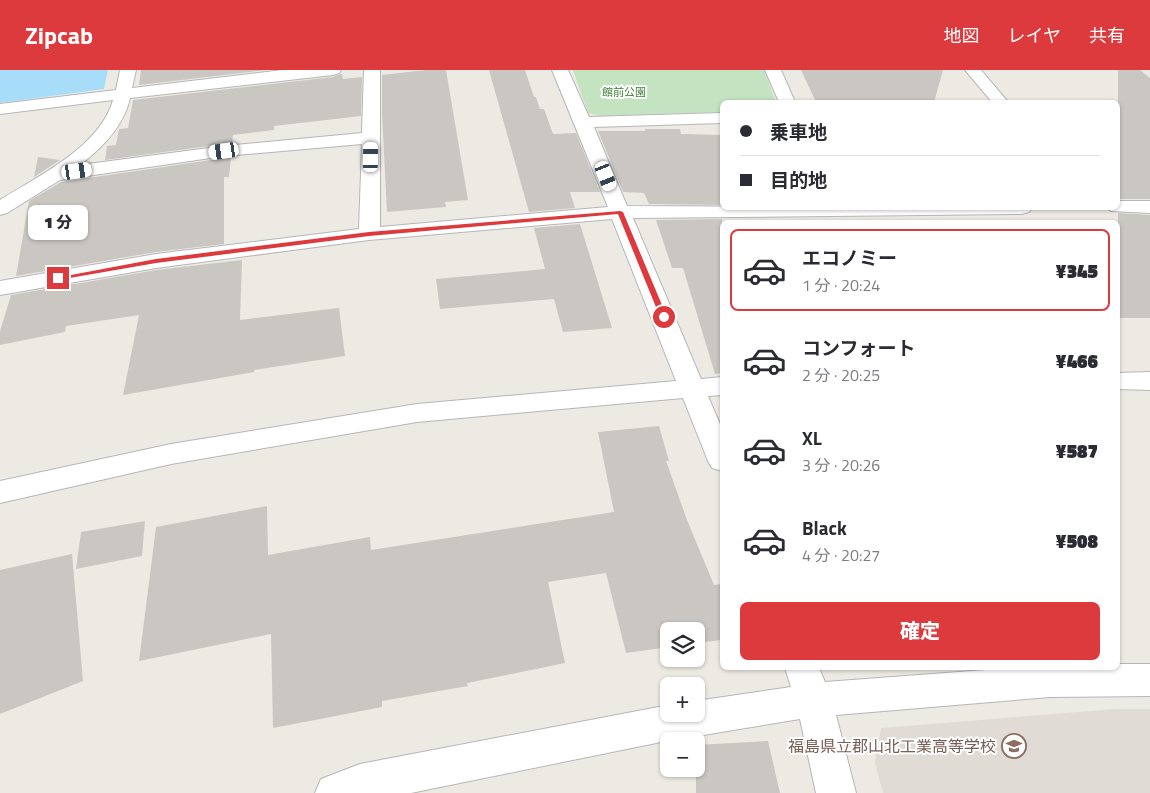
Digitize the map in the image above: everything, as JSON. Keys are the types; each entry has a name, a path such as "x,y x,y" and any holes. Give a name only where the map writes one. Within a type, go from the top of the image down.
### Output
{"street":[{"path":"0,210 26,192 59,174 106,131 119,109 128,70"},
{"path":"0,109 122,93 333,70"},
{"path":"369,234 372,70"},
{"path":"560,70 720,456"},
{"path":"773,70 786,100"},
{"path":"972,70 998,100"},
{"path":"583,122 720,118"},
{"path":"59,174 224,151 371,138"},
{"path":"1120,207 1150,207"},
{"path":"0,288 156,261 369,234 620,212 821,210"},
{"path":"1120,381 1150,381"},
{"path":"0,492 171,454 417,413 692,387 720,386"},
{"path":"351,790 661,724 808,684 1150,680"},
{"path":"808,684 836,793"}],"shaded area":[{"name":"福島県立郡山北工業高等学校","path":"1116,709 1150,709 1150,793 883,793 875,763 881,728"}],"green space":[{"name":"館前公園","path":"573,70 764,70 775,100 720,100 720,112 600,116 588,113"}],"water":[{"path":"0,70 108,70 104,89 0,103"}],"building":[{"path":"141,70 267,70 139,85"},
{"path":"426,70 446,70 468,200 445,202 446,207 387,212 382,75"},
{"path":"489,70 525,70 534,97 536,97 540,109 544,109 553,134 576,133 600,192 570,192 575,208 529,212"},
{"path":"801,70 943,70 935,100 815,100"},
{"path":"1118,70 1140,70 1150,78 1150,199 1120,199 1120,100 1118,100"},
{"path":"342,74 343,79 362,77 361,116 274,126 274,130 233,135 232,143 105,160 107,146 116,145 119,129 128,128 133,100 333,77"},
{"path":"645,129 680,129 681,134 720,135 720,205 649,204 644,193 623,192 598,131 645,131"},
{"path":"38,157 60,160 34,177"},
{"path":"231,157 229,177 224,177 224,244 156,252 16,276 29,201 61,182"},
{"path":"1118,213 1150,215 1150,318 1120,318 1120,220 1118,220"},
{"path":"722,219 720,220 720,373 715,374 683,268 672,268 656,220"},
{"path":"580,224 612,328 563,332 554,299 440,309 436,279 545,269 534,228"},
{"path":"242,260 240,320 339,308 345,356 254,370 254,372 123,395 139,315 66,326 65,332 0,345 0,331 11,295 156,270"},
{"path":"659,426 669,461 666,461 687,520 714,585 720,584 720,640 705,642 705,622 660,622 660,648 626,653 606,573 548,582 565,663 467,683 468,686 382,701 382,707 273,728 271,634 139,661 156,527 267,506 268,555 370,537 371,550 614,512 598,432"},
{"path":"145,521 142,556 76,569 81,532"},
{"path":"72,554 83,681 0,714 0,570"},
{"path":"768,741 780,793 696,793 696,777 705,777 705,744"}],"place":[{"name":"福島県立郡山北工業高等学校","path":"1014,746"}],"route":[{"path":"58,278 156,261 369,234 620,212 664,317"}]}
